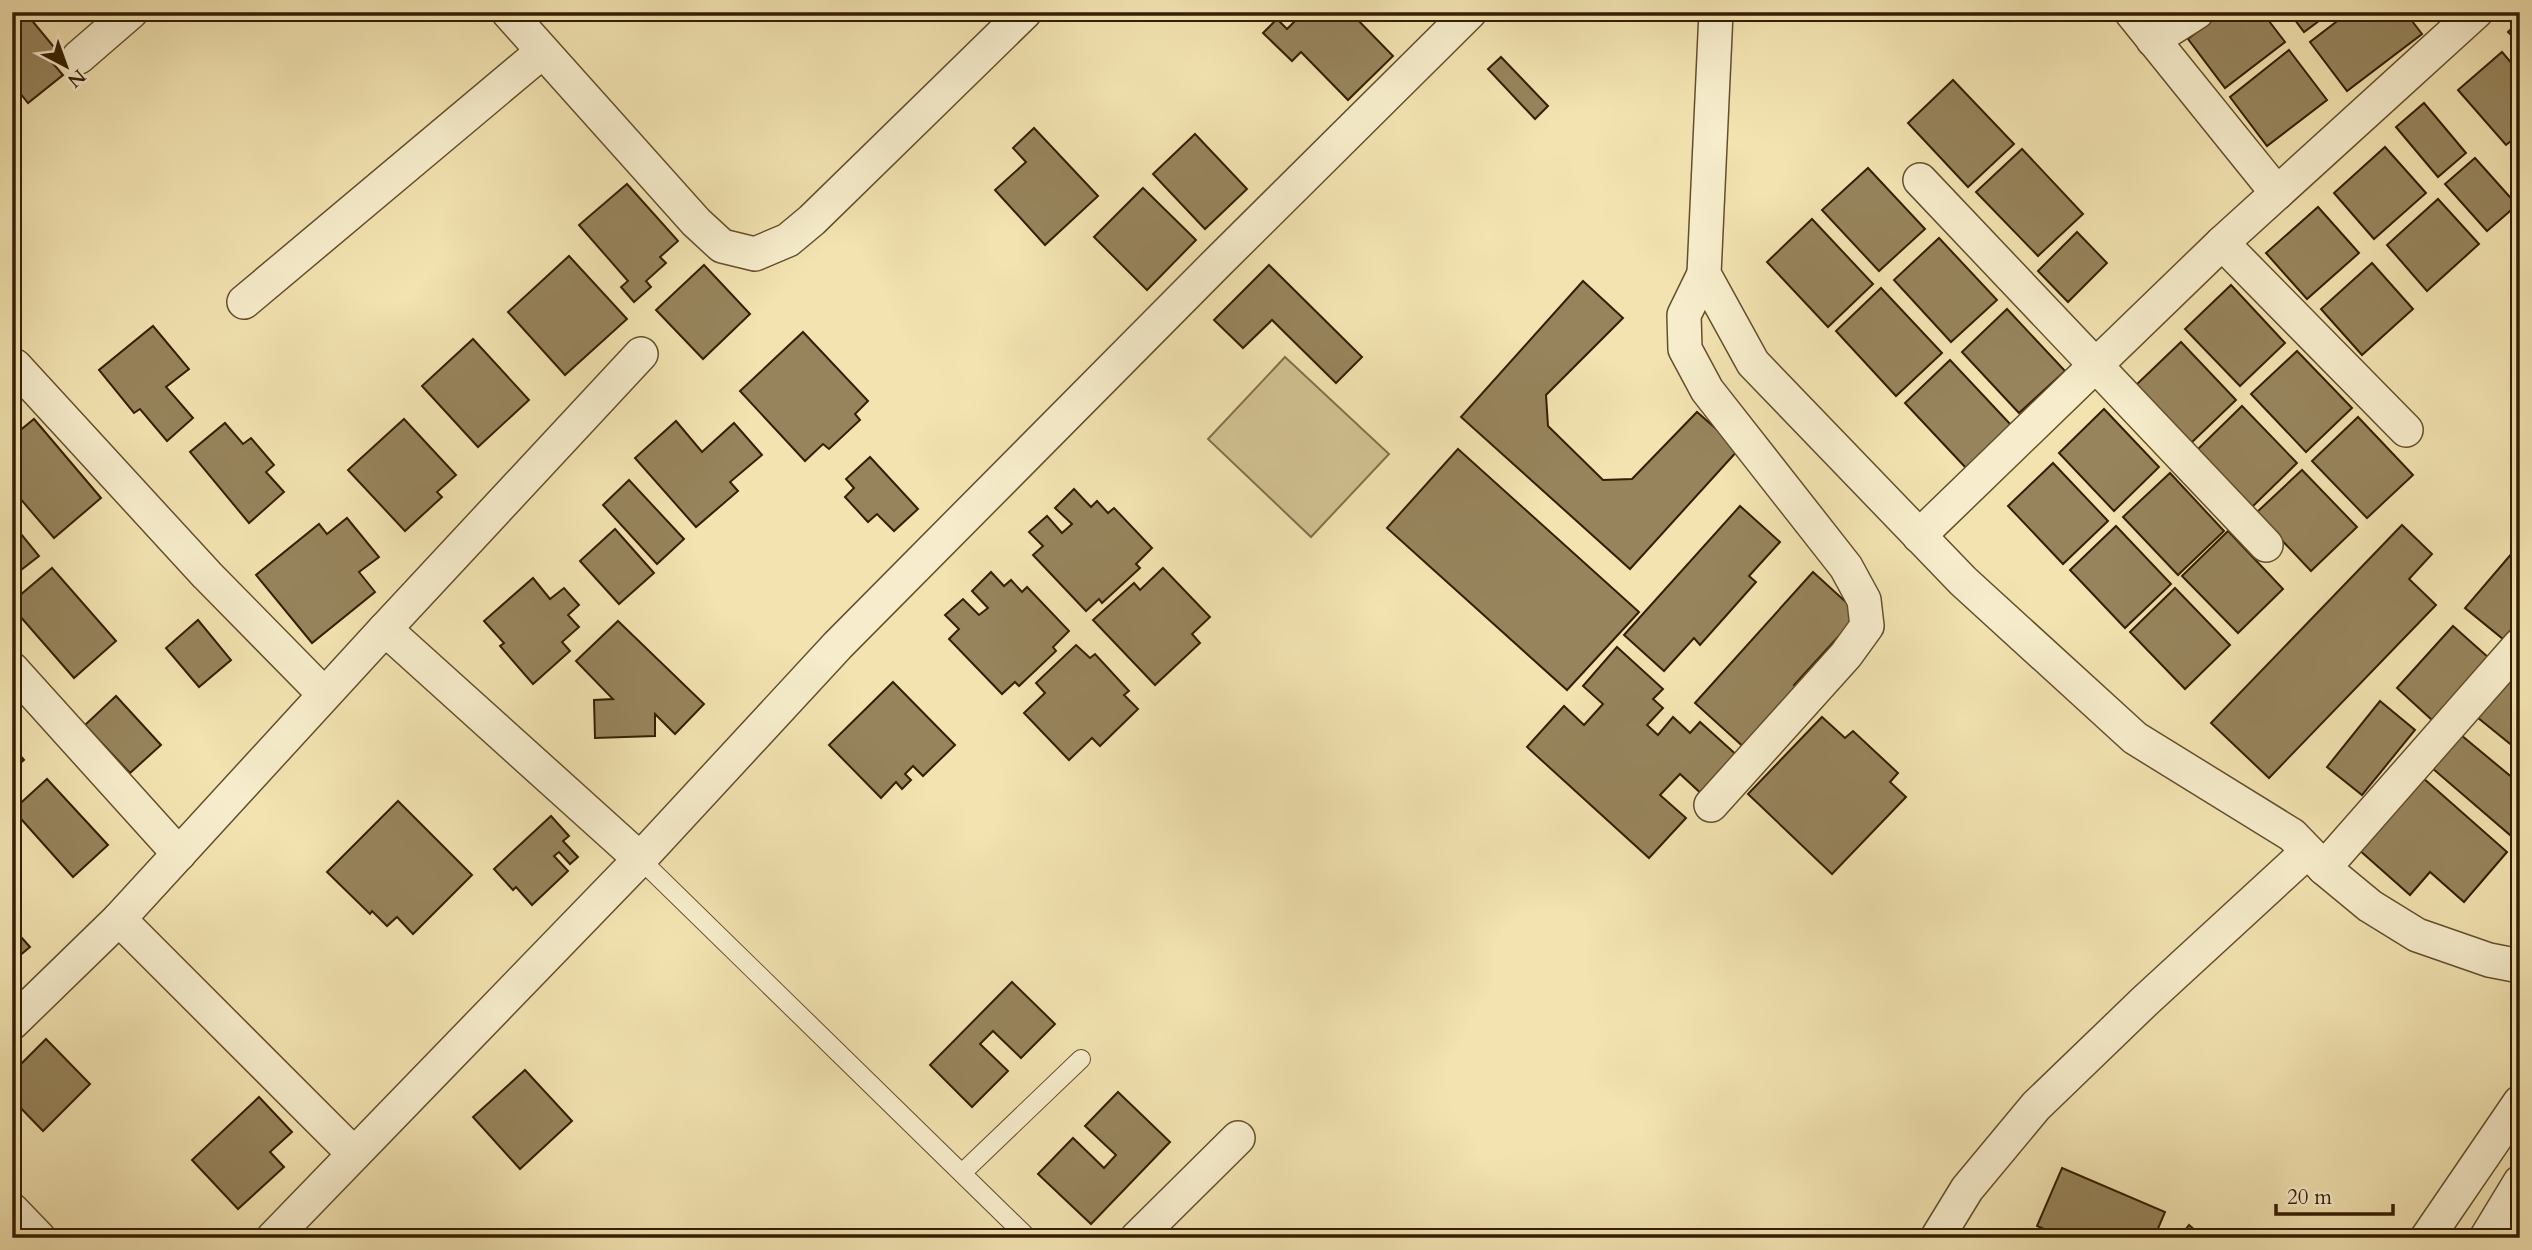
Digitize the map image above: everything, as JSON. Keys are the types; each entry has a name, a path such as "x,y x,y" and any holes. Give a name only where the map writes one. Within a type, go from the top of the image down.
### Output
{"street":[{"path":"79,57 131,12"},
{"path":"508,12 696,222 722,246 755,254 788,240 812,220 1025,12"},
{"path":"273,1238 640,859 838,645 1470,12"},
{"path":"1711,805 1846,655 1867,626 1864,600 1846,567 1707,390 1685,349 1684,315 1703,274 1716,12"},
{"path":"2131,12 2277,193"},
{"path":"2153,40 2197,12"},
{"path":"1919,536 2456,19"},
{"path":"244,302 542,52"},
{"path":"1920,180 2266,545"},
{"path":"2222,243 2406,430"},
{"path":"1703,274 1753,363 1963,582 2135,738 2292,835 2316,860 2370,905 2417,935 2489,960 2520,966"},
{"path":"12,1023 119,919 324,694 641,354"},
{"path":"12,368 15,366 207,575 324,694"},
{"path":"385,629 640,859"},
{"path":"1937,1238 1967,1189 2036,1106 2145,1001 2316,860 2520,645"},
{"path":"12,668 179,854"},
{"path":"119,919 354,1154"},
{"path":"2427,1238 2520,1102"},
{"path":"1137,1238 1238,1138"},
{"path":"2486,1238 2520,1182"},
{"path":"12,1210 40,1238"}],"lane":[{"path":"640,859 1028,1238"},
{"path":"962,1173 1081,1059"}],"shaded area":[{"path":"1285,357 1389,454 1311,537 1208,439"}],"building":[{"path":"12,12 25,12 58,52 50,60 63,75 28,103 16,88 12,92"},
{"path":"1304,12 1350,12 1393,56 1348,100 1301,52 1292,61 1263,33 1277,19 1287,29"},
{"path":"2003,12 2021,12 2010,21"},
{"path":"2222,12 2262,12 2285,42 2225,88 2188,39"},
{"path":"2289,12 2331,12 2304,32"},
{"path":"2349,12 2405,12 2422,34 2347,91 2310,42"},
{"path":"2520,20 2520,44 2508,32"},
{"path":"2289,50 2327,100 2267,146 2230,97"},
{"path":"2502,52 2520,73 2520,134 2506,145 2458,90"},
{"path":"1501,57 1548,106 1535,119 1488,69"},
{"path":"1953,80 2014,144 1968,187 1908,123"},
{"path":"2424,103 2466,153 2438,177 2396,127"},
{"path":"1034,128 1098,196 1045,245 995,190 1026,162 1013,148"},
{"path":"1195,134 1247,189 1205,229 1153,174"},
{"path":"2385,147 2426,193 2374,239 2334,193"},
{"path":"2022,149 2083,214 2038,256 1976,192"},
{"path":"2475,158 2517,205 2487,231 2445,184"},
{"path":"1868,168 1925,229 1879,271 1822,210"},
{"path":"627,184 678,241 660,257 666,263 646,281 651,287 634,302 621,287 628,281 579,225"},
{"path":"1143,188 1196,240 1147,290 1094,237"},
{"path":"2438,199 2479,244 2427,291 2387,245"},
{"path":"2318,207 2359,253 2307,299 2266,253"},
{"path":"1812,219 1873,284 1828,327 1767,262"},
{"path":"2077,232 2107,263 2068,302 2038,271"},
{"path":"1939,238 1997,300 1951,342 1894,280"},
{"path":"569,256 627,319 565,375 508,312"},
{"path":"2372,263 2413,309 2362,355 2321,309"},
{"path":"704,265 750,314 703,359 656,310"},
{"path":"1269,265 1362,357 1336,383 1272,320 1243,348 1214,320"},
{"path":"1583,281 1623,318 1546,395 1548,426 1603,480 1632,479 1697,412 1739,449 1630,569 1461,417"},
{"path":"2231,285 2285,343 2240,386 2185,329"},
{"path":"1881,288 1942,353 1896,396 1836,331"},
{"path":"2007,309 2065,371 2019,413 1962,352"},
{"path":"153,326 189,369 166,387 193,418 167,441 140,409 134,413 99,370"},
{"path":"803,332 868,401 855,414 860,420 829,449 823,444 805,461 740,391"},
{"path":"473,339 529,400 478,447 422,386"},
{"path":"2181,342 2236,400 2190,444 2135,386"},
{"path":"2297,351 2352,408 2306,452 2251,394"},
{"path":"1950,360 2011,425 1966,468 1905,403"},
{"path":"2242,406 2297,463 2252,507 2197,450"},
{"path":"2104,409 2159,467 2114,511 2059,453"},
{"path":"2358,417 2413,475 2367,518 2312,461"},
{"path":"34,419 101,498 54,538 12,489 12,437"},
{"path":"404,419 456,475 437,492 442,497 405,531 348,470"},
{"path":"676,421 702,452 734,423 762,455 730,482 738,491 696,527 635,458"},
{"path":"225,423 243,444 251,438 274,465 266,472 284,492 249,523 190,452"},
{"path":"1458,449 1639,612 1567,690 1387,528"},
{"path":"870,457 918,509 894,531 877,514 868,522 845,497 854,488 846,479"},
{"path":"2053,463 2108,521 2063,564 2008,506"},
{"path":"2302,470 2357,527 2311,571 2256,513"},
{"path":"2170,473 2224,531 2178,575 2123,517"},
{"path":"629,480 684,539 657,564 603,505"},
{"path":"1074,489 1091,507 1097,501 1108,513 1114,508 1152,548 1136,564 1140,568 1102,603 1099,599 1086,611 1033,555 1043,546 1029,532 1047,516 1062,533 1072,524 1055,508"},
{"path":"1740,506 1780,542 1749,576 1756,582 1700,645 1694,638 1664,671 1624,635"},
{"path":"347,518 379,557 359,572 375,592 312,643 256,575 319,524 327,534"},
{"path":"12,523 39,556 12,577"},
{"path":"2402,525 2432,554 2409,579 2436,605 2269,778 2211,723"},
{"path":"2116,526 2171,584 2125,628 2070,570"},
{"path":"615,529 654,573 619,604 580,561"},
{"path":"2228,531 2283,589 2238,633 2182,576"},
{"path":"2519,545 2520,620 2503,639 2465,608"},
{"path":"52,568 116,641 74,678 12,607 12,602"},
{"path":"1163,568 1210,617 1192,634 1200,643 1155,685 1093,620 1134,583 1140,590"},
{"path":"991,572 1004,586 1011,580 1022,592 1027,587 1069,631 1053,647 1056,651 1019,686 1015,682 1002,694 949,639 959,629 945,615 963,599 979,615 988,608 972,591"},
{"path":"1813,572 1859,614 1794,685 1801,690 1747,750 1695,703"},
{"path":"533,578 550,599 564,588 579,605 568,615 579,627 562,642 570,651 533,684 500,646 504,643 484,621"},
{"path":"2175,588 2230,645 2185,689 2130,632"},
{"path":"198,620 231,660 199,687 166,648"},
{"path":"618,621 704,704 675,734 655,714 655,736 595,738 594,700 613,699 576,661"},
{"path":"2453,626 2489,658 2432,720 2397,688"},
{"path":"1076,645 1090,658 1095,654 1129,691 1124,695 1138,709 1100,746 1092,738 1069,760 1024,713 1045,693 1036,683"},
{"path":"1617,647 1663,689 1653,699 1663,708 1647,725 1658,735 1673,717 1690,733 1700,722 1740,758 1705,797 1680,774 1660,795 1686,818 1649,858 1527,747 1564,706 1584,725 1603,704 1583,686"},
{"path":"2509,678 2520,687 2520,752 2477,717"},
{"path":"893,682 955,745 923,776 913,766 905,774 911,780 902,789 896,782 881,798 829,745"},
{"path":"116,696 161,745 130,773 85,725"},
{"path":"2380,701 2415,730 2362,795 2327,767"},
{"path":"1822,717 1845,738 1853,731 1898,773 1890,782 1906,797 1832,874 1748,794"},
{"path":"2461,735 2520,784 2520,824 2510,835 2432,768"},
{"path":"12,746 24,760 12,770"},
{"path":"2422,777 2507,852 2464,902 2430,872 2410,895 2358,849"},
{"path":"47,779 108,845 73,877 13,810"},
{"path":"398,801 472,875 413,934 397,917 387,926 372,911 370,914 327,872"},
{"path":"551,816 569,836 563,841 578,857 570,864 559,852 554,856 568,871 532,905 516,887 513,890 494,869"},
{"path":"12,927 30,947 12,962"},
{"path":"1012,982 1055,1024 1021,1058 993,1031 980,1044 1008,1071 972,1107 930,1065"},
{"path":"46,1039 90,1084 43,1131 12,1099 12,1073"},
{"path":"525,1070 572,1121 520,1169 473,1117"},
{"path":"1118,1092 1170,1142 1091,1224 1038,1174 1073,1138 1104,1168 1116,1155 1085,1126"},
{"path":"259,1097 292,1132 270,1152 284,1167 238,1209 192,1160"},
{"path":"2062,1168 2165,1212 2154,1238 2065,1238 2037,1226"},
{"path":"2189,1225 2204,1238 2179,1238"}]}
